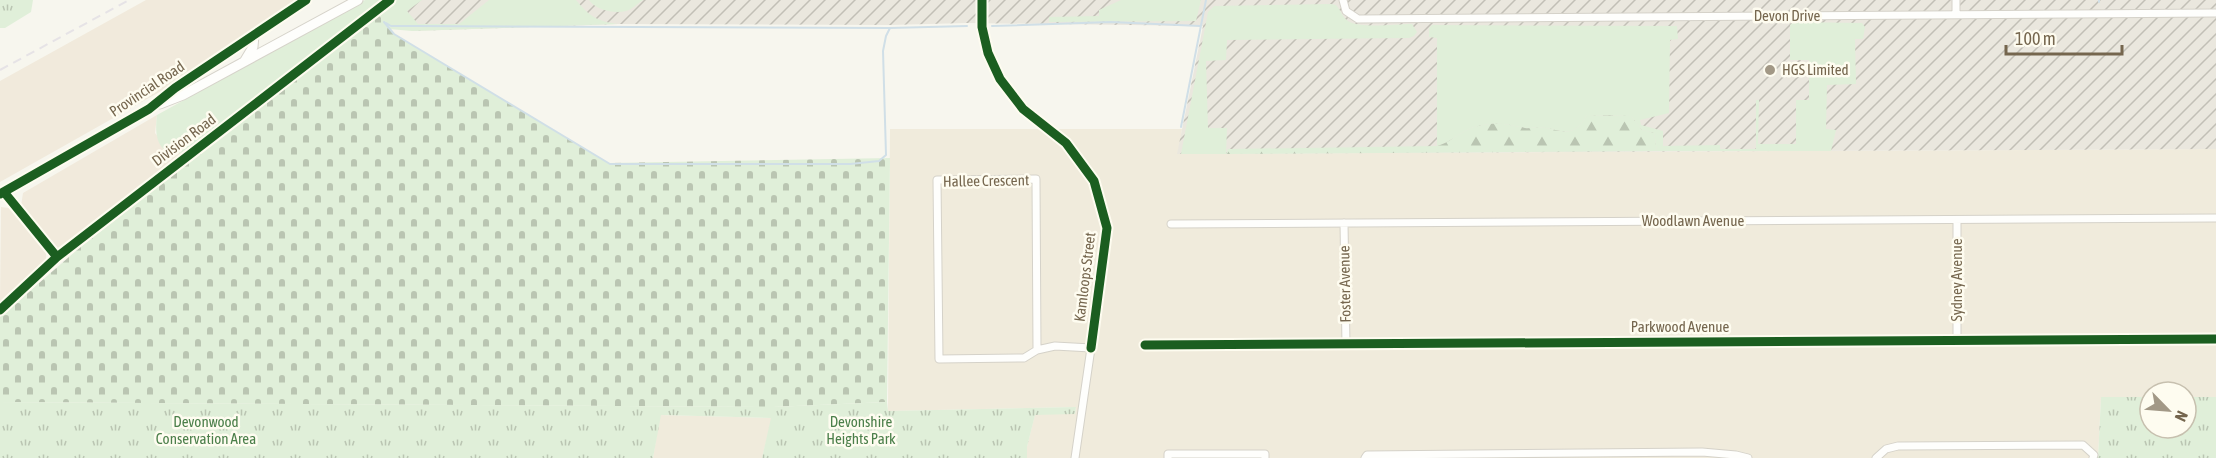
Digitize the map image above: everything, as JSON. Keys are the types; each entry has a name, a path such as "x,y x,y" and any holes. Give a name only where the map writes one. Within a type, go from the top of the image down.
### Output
{"main road":[{"name":"Provincial Road","path":"149,109 175,88 306,0"},
{"name":"Provincial Road","path":"2,193 149,109 183,95 243,64 358,0"},
{"name":"Division Road","path":"0,309 57,257 390,0"},
{"path":"243,64 253,47 254,35"}],"street":[{"name":"Kamloops Street","path":"982,0 982,27 988,53 1000,79 1023,109 1066,143 1095,181 1107,228 1076,458"},
{"name":"Devon Drive","path":"1343,0 1346,11 1358,19 2216,13"},
{"path":"1956,0 1956,15"},
{"name":"Hallee Crescent","path":"1037,350 1036,179 937,180 939,359 1024,358 1037,350 1055,346 1091,348"},
{"path":"2,193 57,257"},
{"name":"Woodlawn Avenue","path":"1171,224 2216,218"},
{"name":"Sydney Avenue","path":"1957,219 1957,340"},
{"name":"Foster Avenue","path":"1344,223 1346,345"},
{"name":"Parkwood Avenue","path":"1145,345 2216,339"},
{"path":"1876,458 1886,449 1898,446 2083,445 2094,455 2094,458"},
{"path":"1365,458 1367,455 1542,456 1702,452 1737,454 1748,458"},
{"path":"1168,458 1168,454 1265,454 1265,458"}],"shaded area":[{"path":"146,0 300,0 163,90 0,182 0,81"},
{"path":"394,0 2216,0 2216,149 1177,154 1203,26 967,23 618,24 412,31"},
{"path":"157,115 155,133 171,154 185,152 65,247 57,248 21,206 23,193"},
{"path":"890,129 1182,129 1178,154 2216,149 2216,397 2198,397 2198,380 2138,380 2138,397 2101,397 2098,458 1027,458 1027,447 1035,414 1075,414 1076,407 888,411"},
{"path":"1,207 9,208 14,212 46,253 46,261 0,305"},
{"path":"660,415 772,418 762,458 653,458"}],"green space":[{"path":"0,0 33,0 31,12 5,28 0,28"},
{"path":"365,0 387,0 185,152 176,153 163,149 157,138 157,115"},
{"path":"394,0 422,0 407,11 418,24 459,24 489,0 576,0 594,17 618,24 412,31 389,29 377,13"},
{"path":"589,0 643,0 633,8 616,12 601,9"},
{"path":"1121,0 1201,0 1196,21 1049,22 1049,17 1099,16 1099,10"},
{"path":"1336,5 1348,21 1354,23 1361,25 1412,24 1417,32 1409,38 1227,40 1226,60 1206,61 1208,128 1227,128 1226,154 1181,154 1208,12 1214,6"},
{"path":"377,13 394,34 609,163 890,158 887,402 773,407 0,402 0,317 77,250"},
{"path":"1793,22 1862,23 1865,27 1863,39 1855,39 1856,84 1827,85 1826,129 1836,130 1831,151 1657,151 1654,133 1642,130 1631,116 1587,115 1582,123 1571,131 1489,124 1469,129 1437,146 1437,38 1429,37 1429,28 1432,25 1677,26 1678,39 1670,40 1669,113 1640,120 1641,125 1663,131 1663,146 1720,145 1720,149 1756,149 1756,100 1759,100 1758,144 1796,144 1796,100 1809,100 1809,60 1790,60 1790,25"},
{"path":"1587,115 1631,116 1642,130 1654,133 1657,151 1226,154 1228,149 1437,146 1469,129 1489,124 1571,131 1582,123"},
{"path":"2101,397 2138,397 2138,440 2198,440 2198,397 2216,397 2216,458 2098,458"},
{"name":"Devonwood Conservation Area","path":"0,402 773,407 887,402 888,411 1076,407 1075,414 1035,415 1027,447 1027,458 762,458 771,418 661,415 653,458 0,458"}],"waterway":[{"path":"1181,127 1206,0"},
{"path":"384,22 394,34 610,164 850,164 879,161 886,155 883,51 890,28 967,26"},
{"path":"992,26 1111,22 1200,26"},
{"path":"386,23 391,26 890,28"}],"railway":[{"path":"0,70 129,0"}],"cycle path":[{"path":"0,194 149,109 175,88 306,0"},
{"path":"0,310 57,257 390,0"},
{"path":"982,0 982,27 988,53 1000,79 1023,109 1066,143 1094,181 1107,228 1091,348"},
{"path":"4,192 57,257"},
{"path":"1145,345 2216,339"}],"place":[{"name":"HGS Limited","path":"1770,70"}],"park label":[{"name":"Devonshire Heights Park","path":"861,430"}]}
